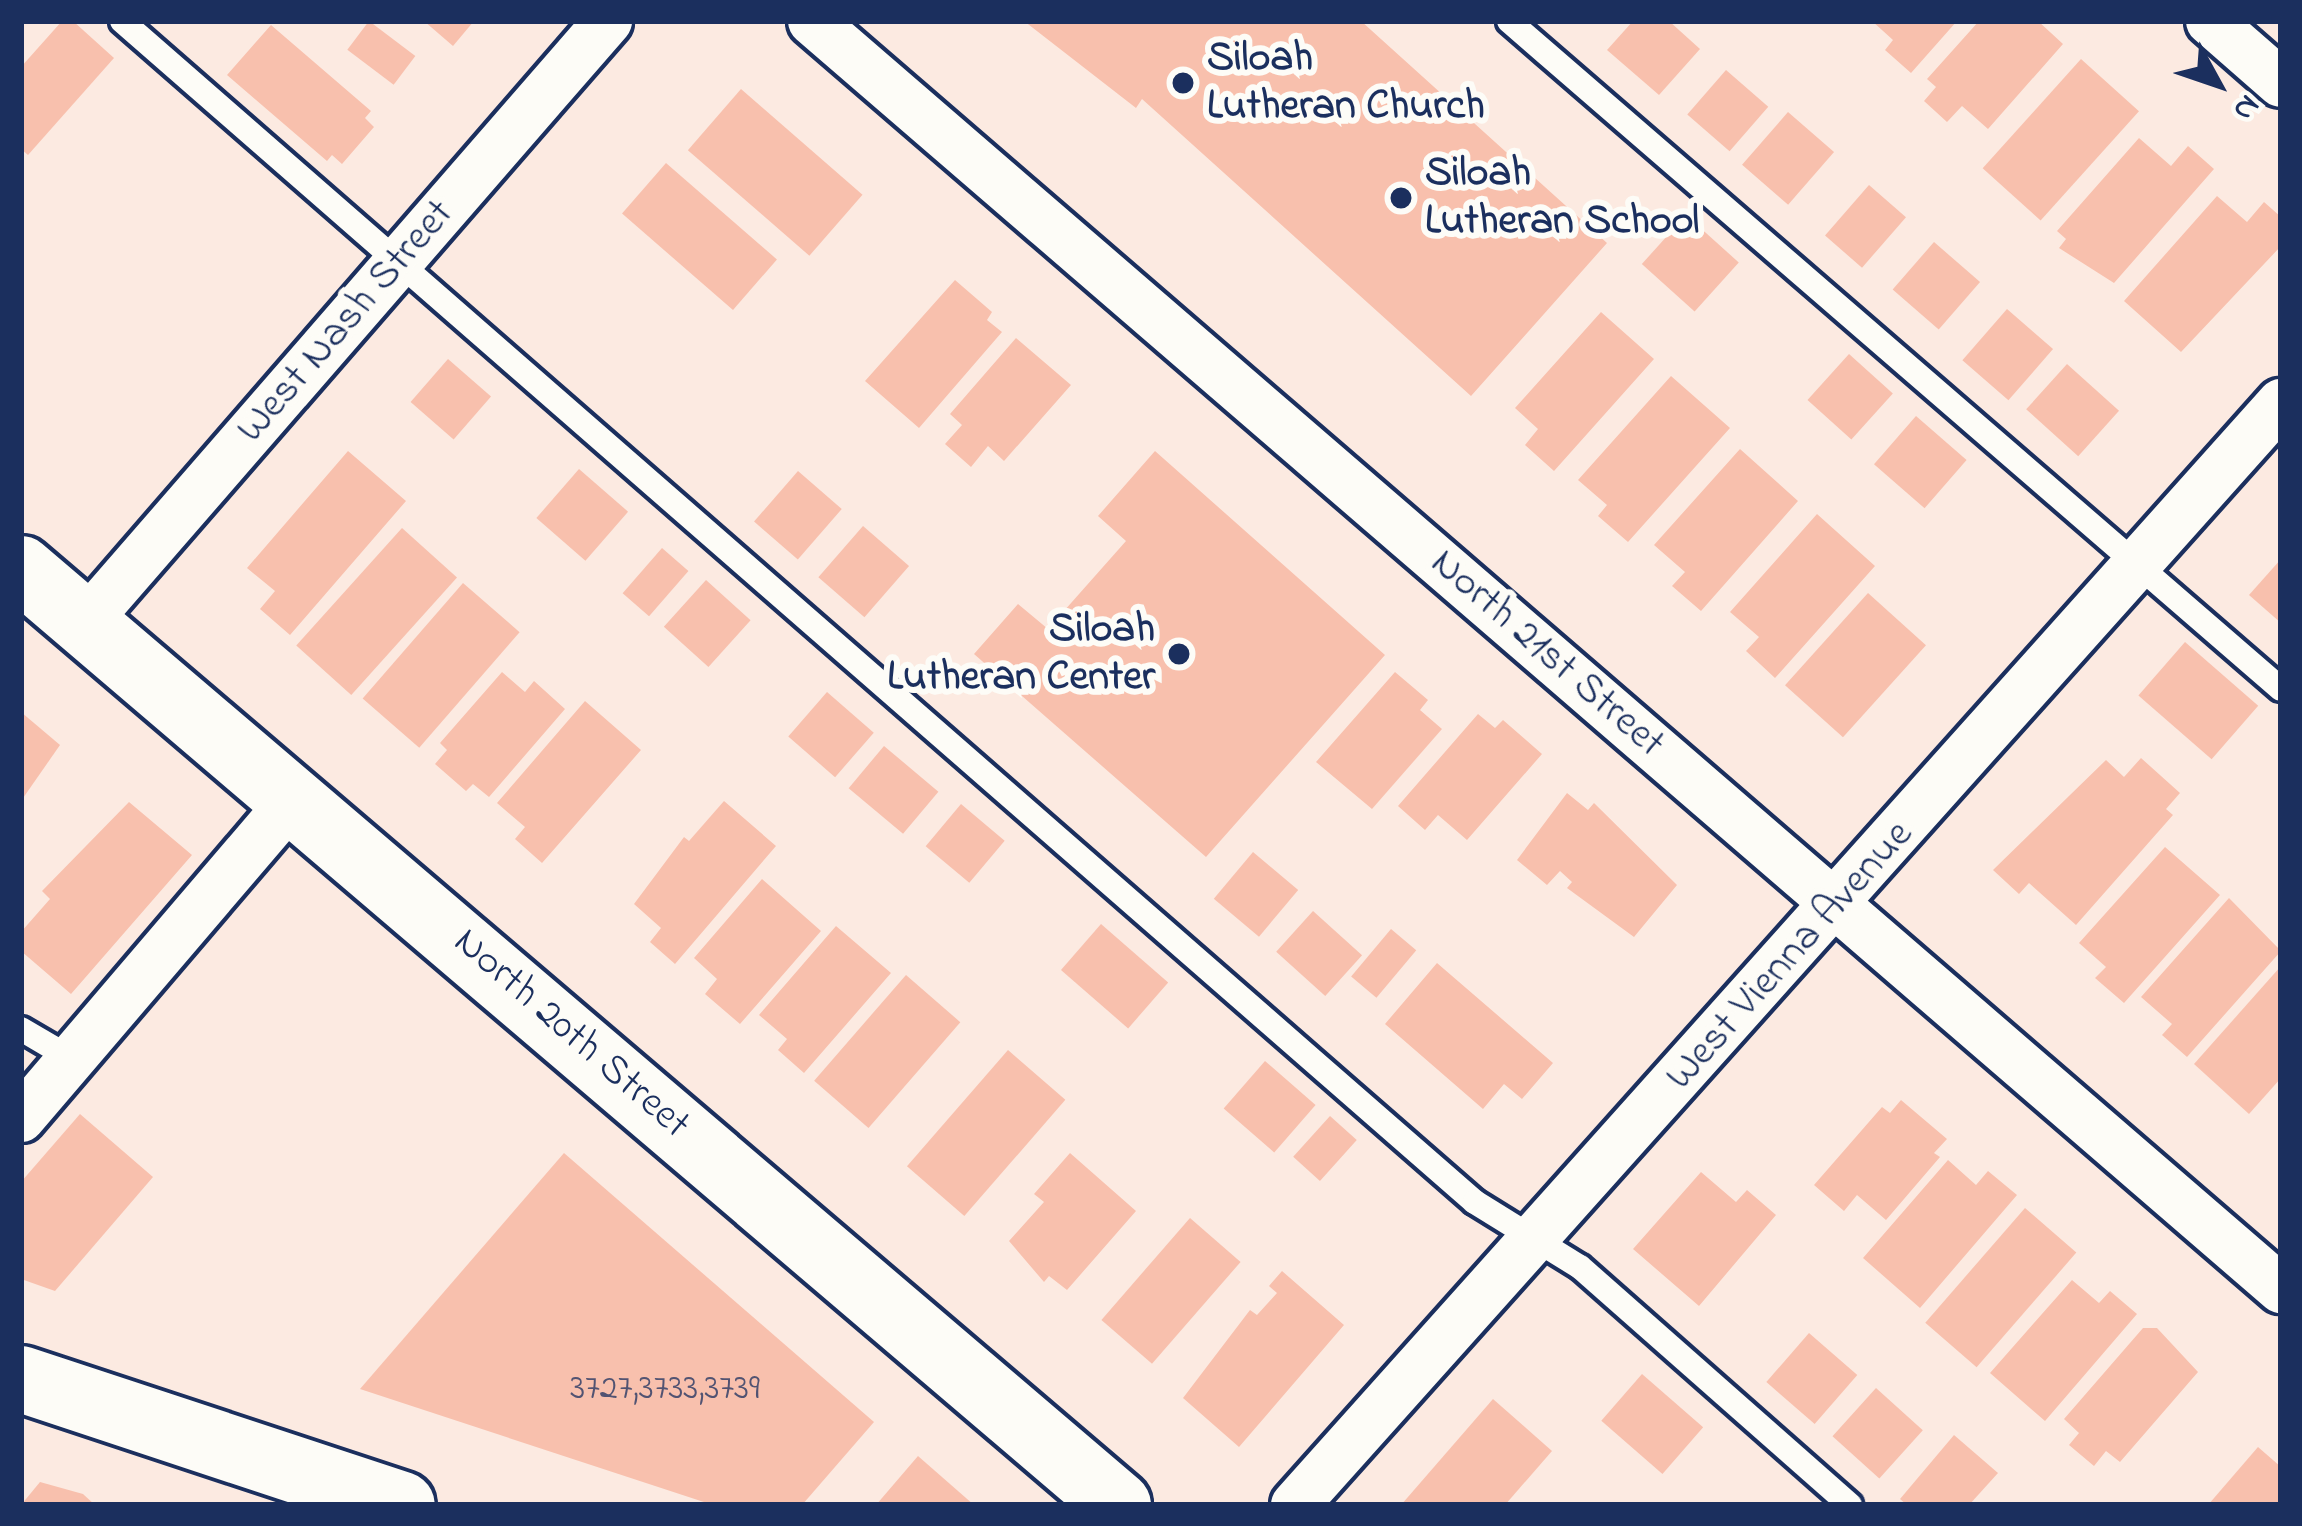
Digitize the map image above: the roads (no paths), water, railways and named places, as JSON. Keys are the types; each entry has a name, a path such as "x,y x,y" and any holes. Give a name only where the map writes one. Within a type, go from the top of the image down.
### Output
{"main road":[{"name":"North 20th Street","path":"21,569 295,797 1118,1505"},
{"path":"21,1379 401,1505"}],"street":[{"name":"West Nash Street","path":"85,624 608,21"},
{"name":"North 21st Street","path":"812,21 2281,1288"},
{"path":"2210,21 2281,83"},
{"name":"West Vienna Avenue","path":"1295,1505 1838,905 2281,403"},
{"path":"21,1118 295,797"}],"lane":[{"path":"122,21 1475,1202 1580,1267 1850,1505"},
{"path":"1509,21 2281,689"},
{"path":"21,1029 72,1059"}],"place":[{"name":"Siloah Lutheran Church","path":"1183,83"},
{"name":"Siloah Lutheran School","path":"1401,198"},
{"name":"Siloah Lutheran Center","path":"1179,654"}]}
